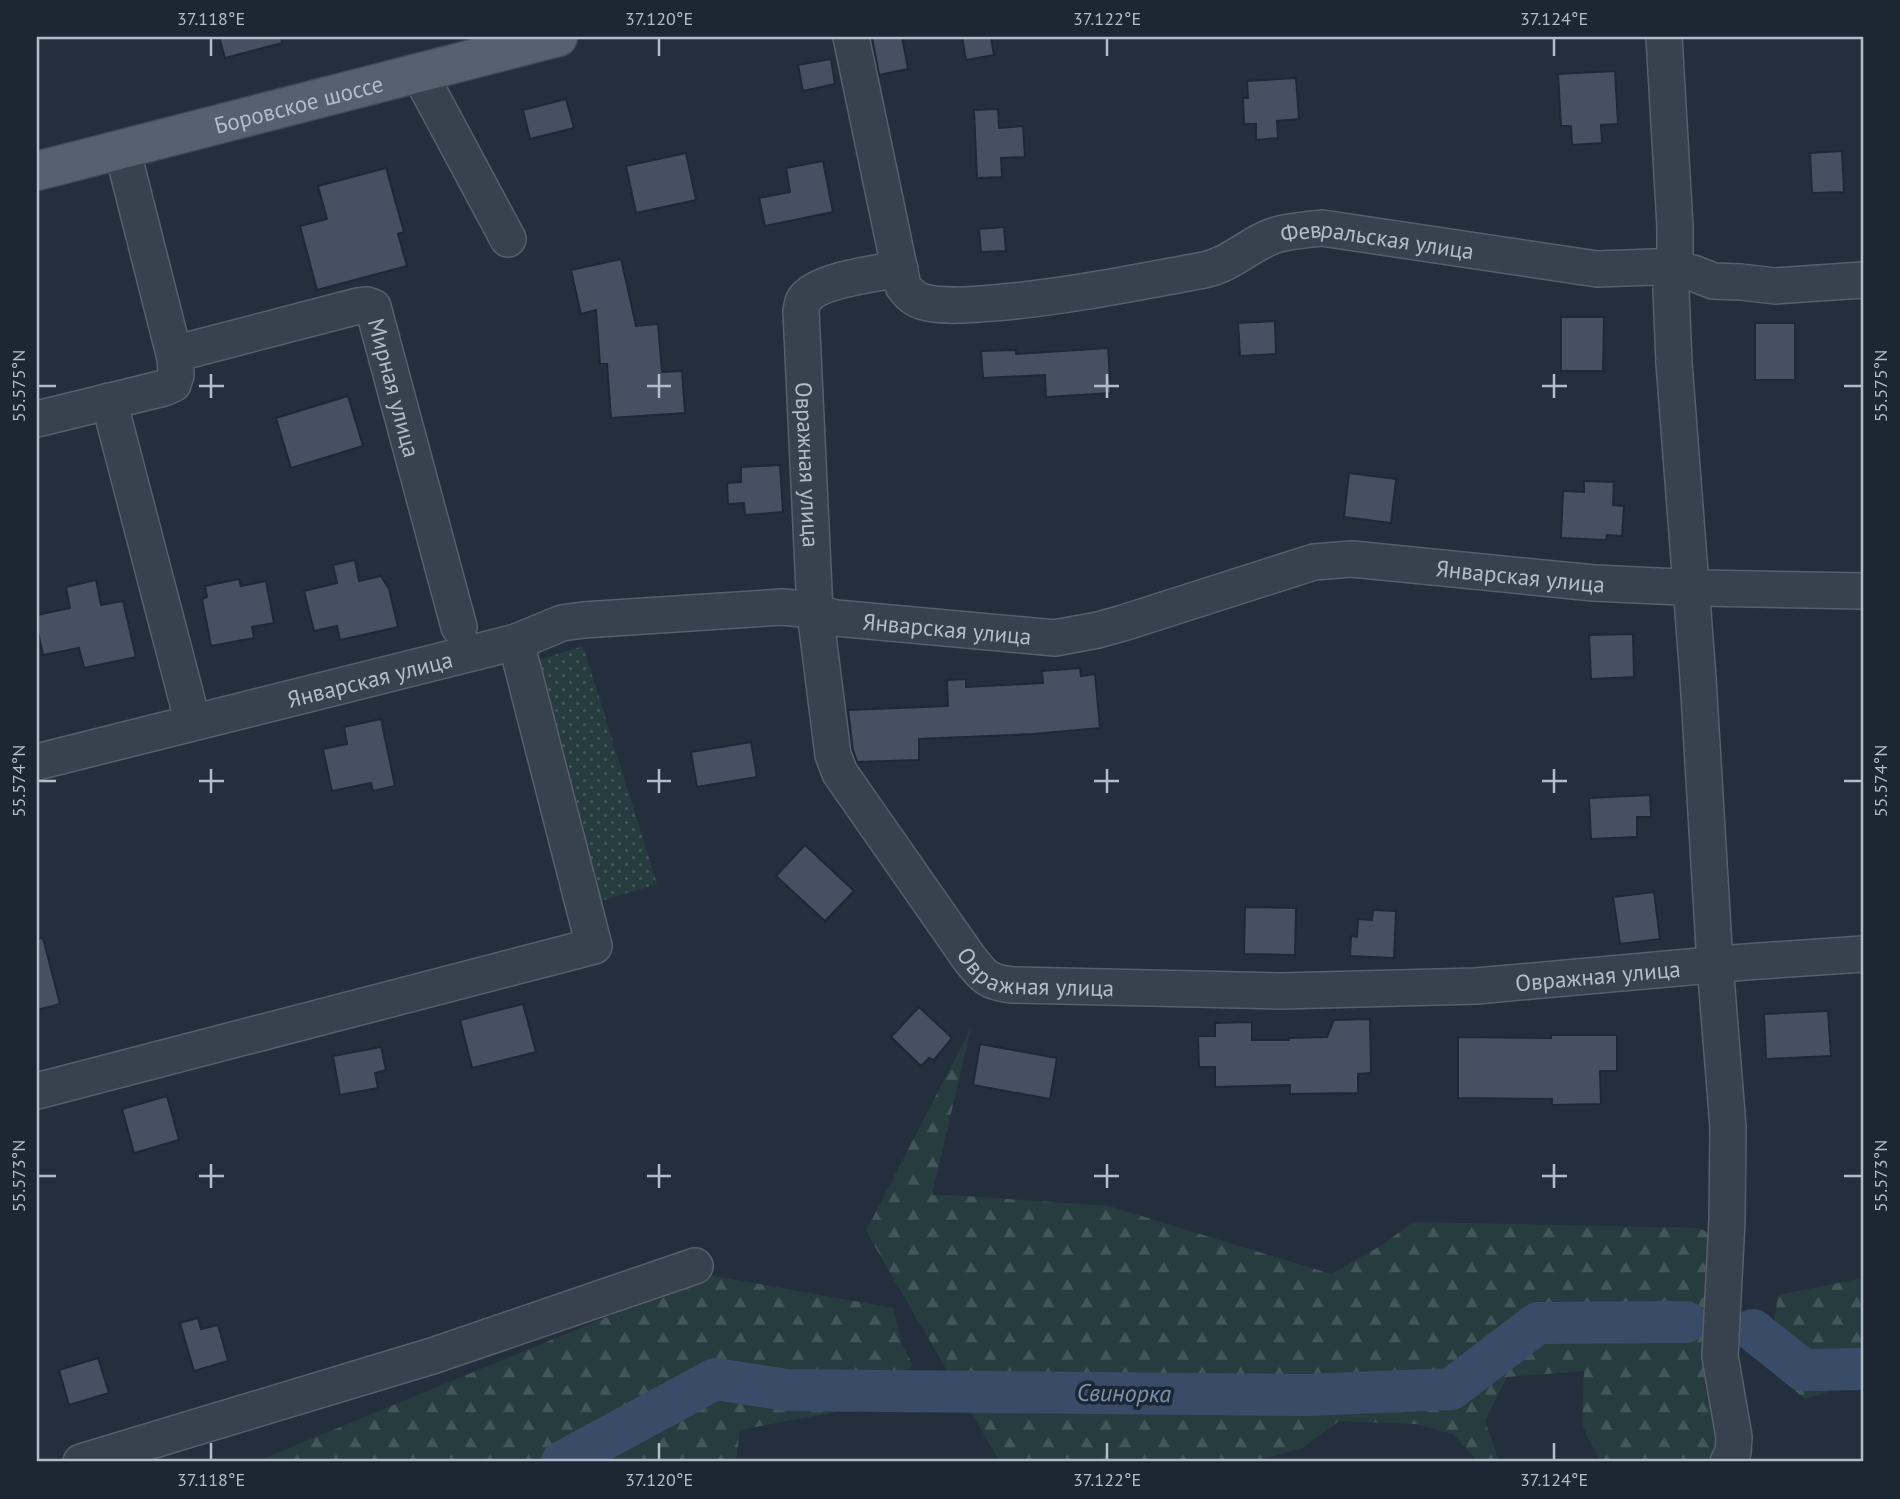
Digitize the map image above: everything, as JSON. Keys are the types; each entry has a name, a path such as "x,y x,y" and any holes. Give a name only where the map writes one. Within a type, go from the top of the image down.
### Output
{"main road":[{"name":"Боровское шоссе","path":"37,171 558,37"}],"street":[{"path":"851,37 902,278"},
{"path":"1664,37 1675,227 1671,290 1674,363 1728,1127 1727,1220 1720,1356 1734,1437 1733,1452 1728,1462"},
{"path":"419,73 508,239"},
{"path":"37,419 173,384 176,368 174,354 122,149"},
{"name":"Февральская улица","path":"902,278 908,293 921,302 980,304 1043,298 1219,267 1273,236 1322,228 1597,269 1674,269 1713,281 1775,286 1863,280"},
{"name":"Овражная улица","path":"902,278 859,276 831,283 810,294 804,300 801,311 815,612 833,755 840,773 985,977 998,984 1281,991 1412,988 1476,986 1715,964 1863,954"},
{"name":"Мирная улица","path":"174,354 358,306 373,307 459,627"},
{"path":"109,401 188,704"},
{"name":"Январская улица","path":"37,762 516,642 562,624 583,620 782,607 803,609 836,618 1055,638 1110,627 1314,562 1352,559 1594,583 1863,591"},
{"path":"37,1091 594,946 516,642"},
{"path":"80,1462 432,1356 695,1266"}],"green space":[{"path":"583,646 657,884 598,902 532,662"},
{"path":"971,1028 932,1195 1109,1206 1331,1274 1382,1245 1413,1222 1699,1228 1711,1234 1717,1412 1714,1453 1707,1462 1601,1462 1582,1425 1584,1371 1507,1377 1485,1421 1499,1462 1478,1462 1453,1434 1415,1424 1339,1421 1302,1448 1253,1462 1000,1462 866,1231"},
{"path":"709,1275 893,1308 902,1344 913,1366 846,1410 740,1430 736,1462 255,1462"},
{"path":"1863,1278 1863,1381 1805,1399 1771,1371 1778,1295"}],"building":[{"path":"219,37 281,37 282,43 225,58"},
{"path":"872,37 902,37 908,69 879,75"},
{"path":"962,37 991,37 994,55 966,60"},
{"path":"831,59 835,84 803,91 798,65"},
{"path":"1615,71 1618,124 1601,125 1602,143 1572,145 1571,126 1561,126 1558,74"},
{"path":"1296,78 1299,119 1277,121 1278,138 1256,140 1256,124 1244,124 1243,98 1248,98 1247,81"},
{"path":"566,99 574,128 530,139 523,110"},
{"path":"998,109 999,128 1023,126 1025,157 1001,158 1002,177 977,178 974,110"},
{"path":"1842,151 1844,192 1812,193 1810,153"},
{"path":"686,153 696,200 636,213 626,166"},
{"path":"823,161 833,212 765,226 759,198 790,192 786,168"},
{"path":"386,168 404,232 398,234 407,266 317,290 300,226 327,219 318,186"},
{"path":"1004,227 1006,251 981,252 979,229"},
{"path":"621,259 636,326 658,324 662,372 682,371 685,413 611,418 607,364 600,364 596,310 581,314 571,270"},
{"path":"1561,317 1604,317 1603,371 1561,371"},
{"path":"1275,321 1276,354 1240,356 1238,323"},
{"path":"1755,323 1795,323 1795,380 1755,380"},
{"path":"1108,348 1111,393 1046,397 1045,375 983,378 981,351 1016,350 1016,354"},
{"path":"348,396 363,446 291,468 276,418"},
{"path":"780,465 783,512 745,515 744,503 728,504 727,483 741,482 741,467"},
{"path":"1349,473 1396,479 1391,523 1344,517"},
{"path":"1584,481 1614,482 1613,505 1624,506 1622,536 1607,535 1606,540 1561,538 1563,491 1584,492"},
{"path":"355,560 359,581 381,576 389,589 398,627 340,640 337,626 314,631 304,591 337,583 333,565"},
{"path":"239,579 241,586 266,581 274,623 252,627 254,638 211,646 202,599 207,597 205,586"},
{"path":"96,580 101,605 123,601 136,657 84,668 79,648 43,655 37,615 70,608 66,587"},
{"path":"1633,634 1634,677 1591,679 1589,635"},
{"path":"1080,668 1081,676 1095,674 1100,728 919,739 919,760 857,762 848,710 948,706 947,680 966,679 966,687 1043,683 1042,671"},
{"path":"381,719 395,786 373,791 371,783 332,791 323,749 347,744 344,727"},
{"path":"751,742 757,777 697,787 691,752"},
{"path":"1650,795 1651,817 1637,817 1637,837 1591,839 1589,798"},
{"path":"805,845 854,891 825,921 776,876"},
{"path":"1654,892 1660,939 1620,944 1613,897"},
{"path":"1245,907 1296,908 1295,955 1244,954"},
{"path":"1373,910 1396,911 1394,958 1350,956 1351,936 1357,937 1358,919 1372,920"},
{"path":"43,938 60,1004 37,1010 37,939"},
{"path":"523,1004 536,1052 472,1068 460,1020"},
{"path":"919,1007 952,1038 934,1060 929,1058 921,1066 891,1037"},
{"path":"1828,1011 1831,1056 1766,1059 1764,1014"},
{"path":"1370,1019 1371,1073 1358,1074 1358,1093 1290,1094 1290,1085 1215,1087 1215,1067 1199,1067 1198,1036 1215,1036 1215,1023 1252,1022 1252,1040 1289,1040 1327,1037 1334,1020"},
{"path":"1551,1035 1617,1035 1617,1071 1600,1071 1601,1104 1552,1105 1552,1099 1458,1098 1458,1037 1551,1038"},
{"path":"980,1044 1057,1058 1050,1099 973,1085"},
{"path":"381,1047 386,1070 375,1073 378,1088 340,1095 333,1056"},
{"path":"167,1096 179,1140 134,1153 122,1109"},
{"path":"198,1318 201,1329 218,1325 228,1361 194,1371 180,1323"},
{"path":"98,1358 109,1393 69,1405 59,1370"}],"waterway":[{"name":"Свинорка","path":"562,1462 715,1379 786,1390 1307,1395 1451,1389 1538,1323 1686,1322"},
{"name":"Свинорка","path":"1753,1330 1803,1370 1863,1369"}]}
